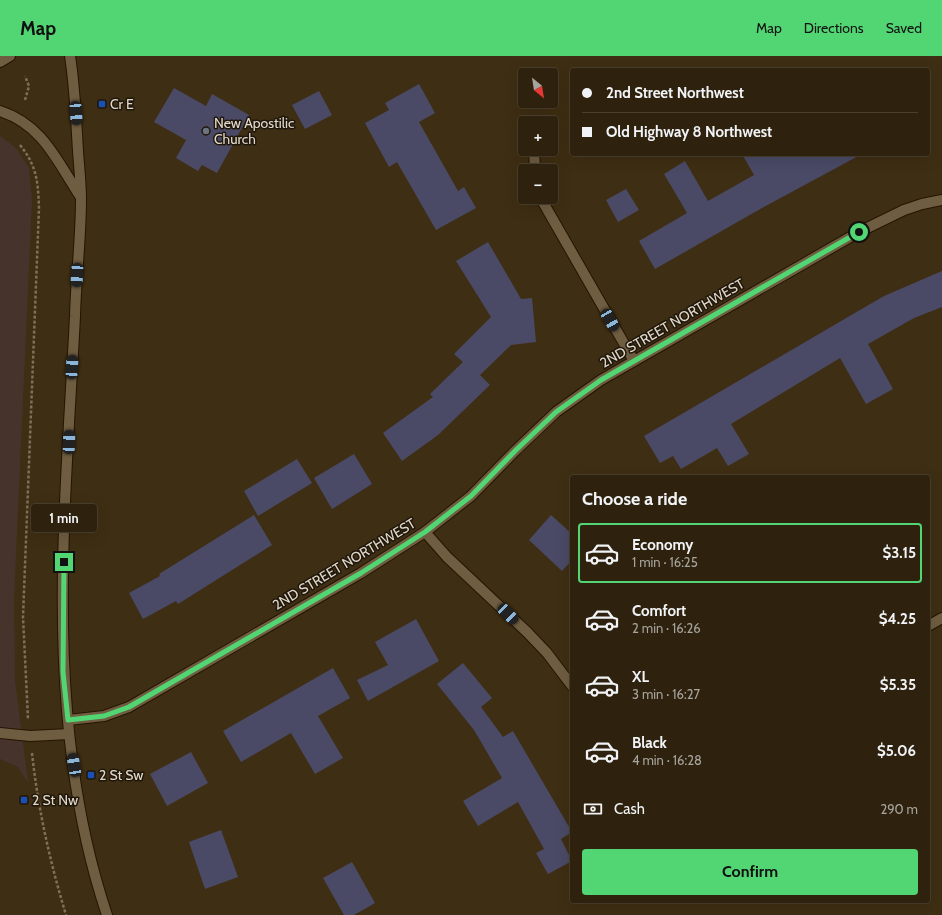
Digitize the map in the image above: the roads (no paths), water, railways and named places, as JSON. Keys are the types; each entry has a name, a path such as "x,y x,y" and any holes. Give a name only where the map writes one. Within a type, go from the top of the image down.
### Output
{"street":[{"path":"0,62 10,56"},
{"path":"70,56 75,99 81,197 64,547 62,625 63,672 69,734 84,828 108,915"},
{"path":"0,111 16,117 40,135 81,197"},
{"name":"2ND STREET NORTHWEST","path":"68,720 104,716 129,707 361,573 425,532 471,496 556,412 601,380 859,232 904,210 942,200"},
{"path":"544,204 634,361"},
{"path":"425,532 447,557 547,653 570,683"},
{"path":"930,625 942,618"},
{"path":"0,733 30,736 69,734"}],"place":[{"name":"Cr E","path":"102,104"},
{"name":"New Apostilic Church","path":"206,131"},
{"name":"2 St Sw","path":"91,775"},
{"name":"2 St Nw","path":"24,800"}]}
